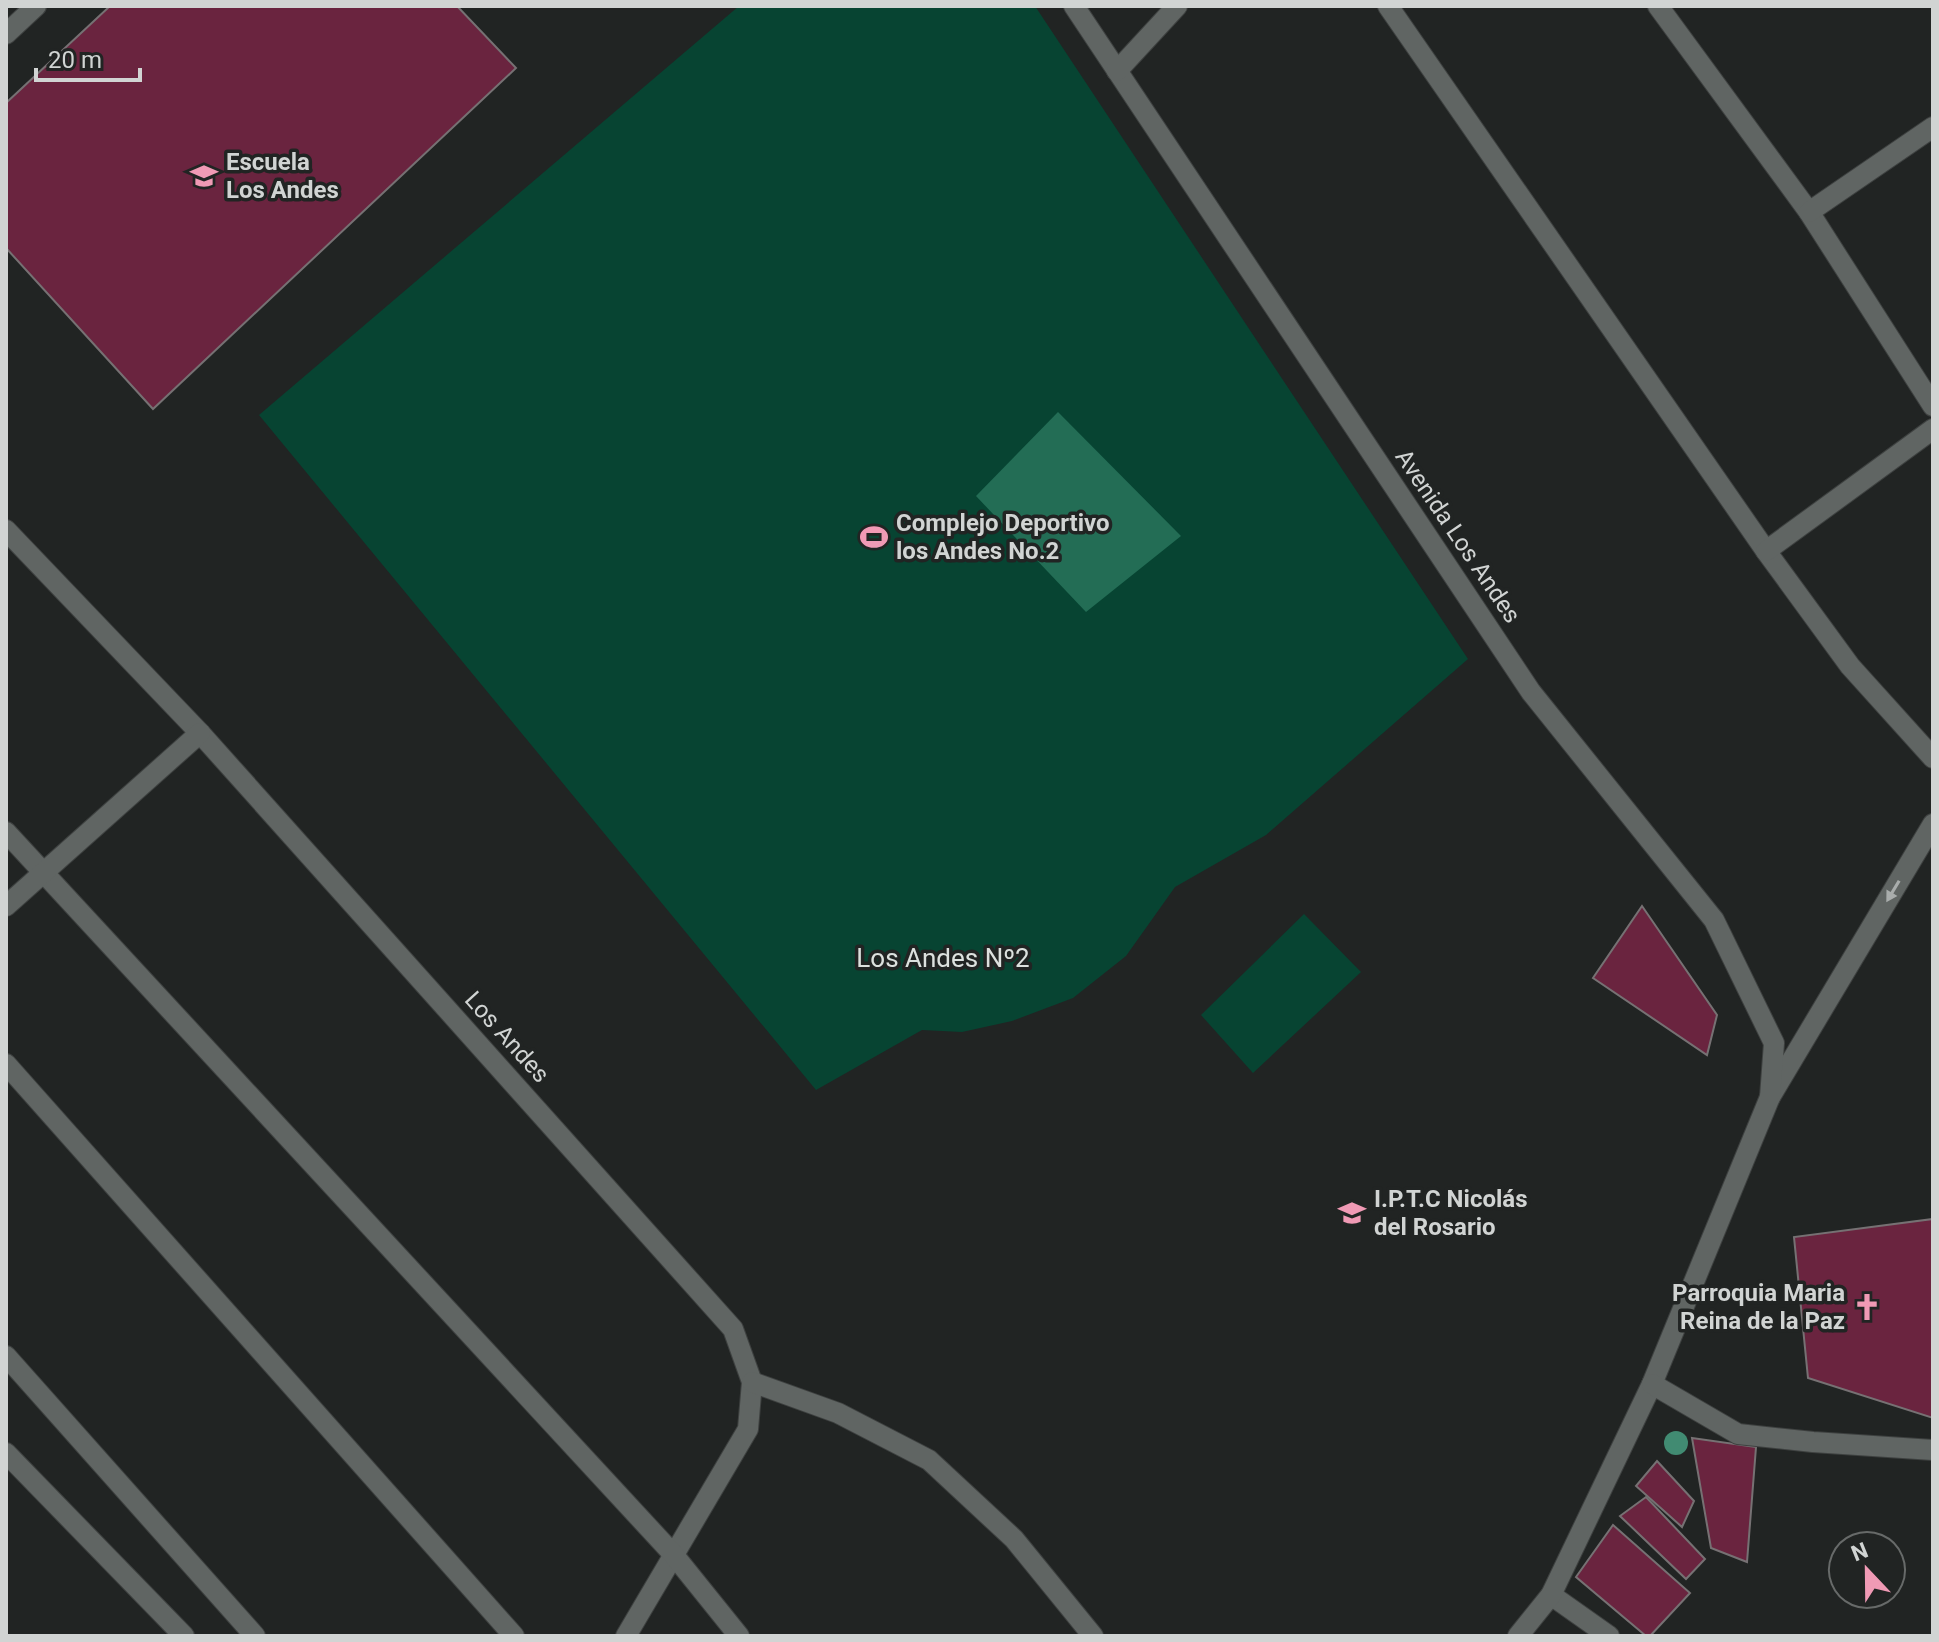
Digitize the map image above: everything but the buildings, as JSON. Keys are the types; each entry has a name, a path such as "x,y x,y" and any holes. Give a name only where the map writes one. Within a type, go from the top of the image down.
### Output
{"street":[{"path":"6,34 36,6"},
{"name":"Avenida Los Andes","path":"1074,6 1531,692 1714,920 1774,1043 1770,1097"},
{"path":"1117,71 1177,6"},
{"path":"1388,6 1766,551 1850,666 1933,758"},
{"path":"1658,6 1809,212 1933,406"},
{"path":"1809,212 1933,127"},
{"path":"1766,551 1933,429"},
{"name":"Los Andes","path":"6,530 200,733 733,1329 752,1382 748,1429 626,1636"},
{"path":"6,906 200,733"},
{"path":"1518,1636 1551,1595 1652,1384 1770,1097 1933,824"},
{"path":"6,832 673,1554 739,1636"},
{"path":"6,1064 514,1636"},
{"path":"6,1356 255,1636"},
{"path":"752,1382 838,1413 929,1460 1014,1539 1093,1636"},
{"path":"1652,1384 1738,1434 1933,1450"},
{"path":"6,1453 184,1636"},
{"path":"1551,1595 1609,1636"}],"shaded area":[{"name":"Complejo Deportivo los Andes No.2","path":"739,6 1035,6 1468,659 1266,835 1175,887 1126,956 1073,998 1012,1021 962,1032 922,1030 816,1090 259,415"},
{"path":"1058,412 1181,536 1086,612 976,496"},
{"path":"1304,914 1361,972 1253,1073 1201,1015"}],"place":[{"name":"Escuela Los Andes","path":"204,176"},
{"name":"Complejo Deportivo los Andes No.2","path":"874,537"},
{"name":"I.P.T.C Nicolás del Rosario","path":"1352,1213"},
{"name":"Parroquia Maria Reina de la Paz","path":"1867,1307"}],"district":[{"name":"Los Andes Nº2","path":"943,958"}]}
